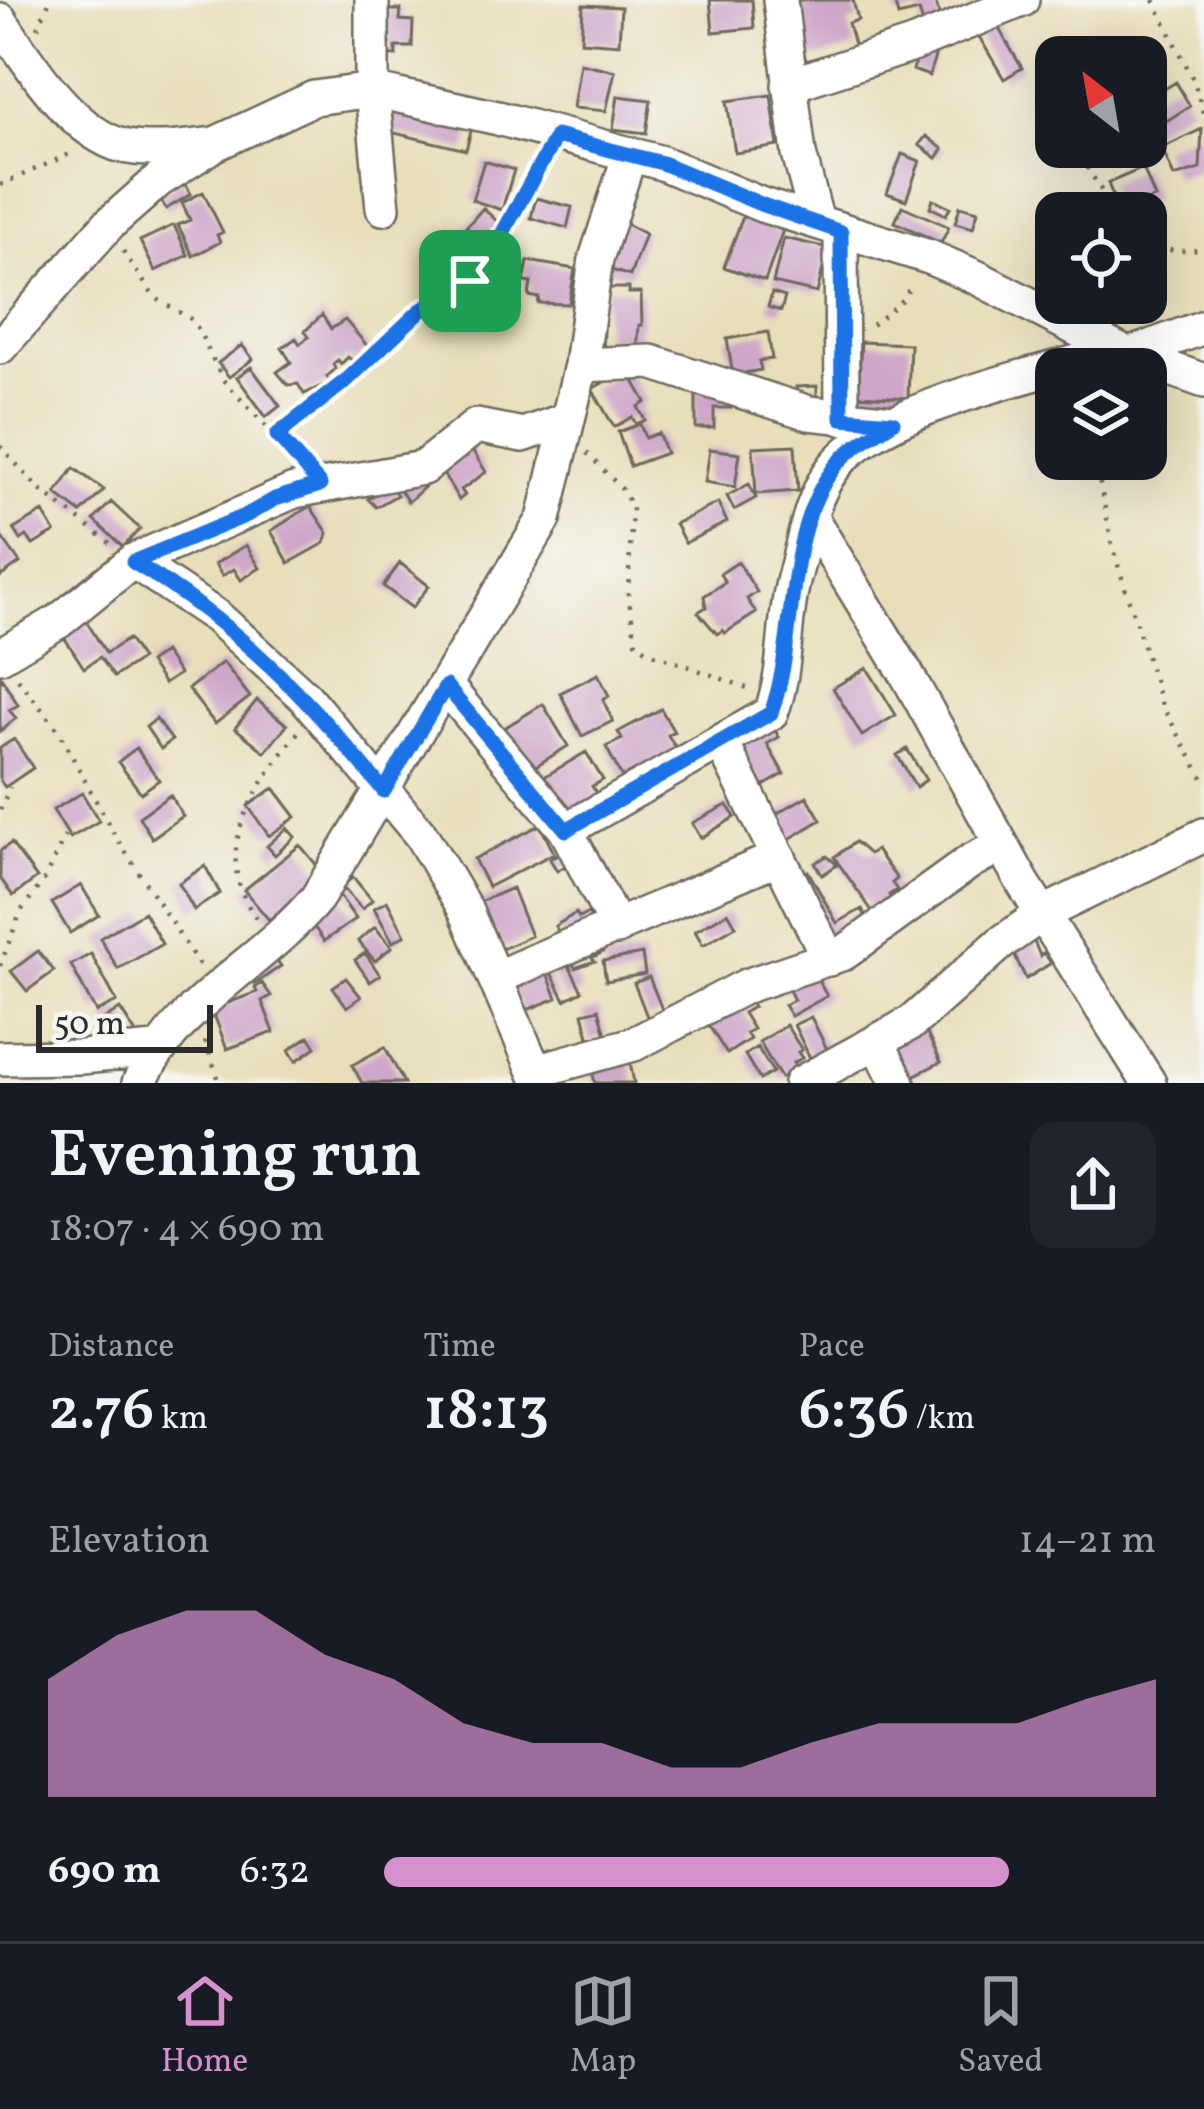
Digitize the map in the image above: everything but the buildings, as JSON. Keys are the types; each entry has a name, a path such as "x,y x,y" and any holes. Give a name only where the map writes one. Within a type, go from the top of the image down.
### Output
{"street":[{"path":"372,0 372,90 383,208"},
{"path":"780,0 800,154 829,227 841,346 842,418"},
{"path":"789,85 912,45 1022,0"},
{"path":"0,20 58,100 112,142 148,148 215,144"},
{"path":"0,346 108,225 159,180 215,144 314,98 372,90 630,154 829,227 929,257 1116,348"},
{"path":"139,1083 155,1050 204,998 273,942 317,898 544,519 581,365 596,259 630,154"},
{"path":"1136,348 1204,326"},
{"path":"581,365 651,362 809,412 893,422"},
{"path":"1167,368 1204,381"},
{"path":"566,830 769,715 784,673 790,591 811,518 832,470 848,452 893,422 1035,379"},
{"path":"0,656 58,621 133,562 275,499 320,485 423,468 476,427 523,435 567,426"},
{"path":"811,518 905,673 1001,846 1149,1083"},
{"path":"133,562 217,617 314,707 421,835 465,909 538,1077 634,1044 746,986 844,953 971,861 1001,846"},
{"path":"446,686 566,830 617,928"},
{"path":"722,743 829,959"},
{"path":"801,1083 919,1017 1000,943 1044,913 1204,835"},
{"path":"496,978 573,941 617,928 779,857"},
{"path":"877,1041 898,1083"},
{"path":"0,1058 82,1058 155,1050"}],"path":[{"path":"1154,0 1194,81 1204,116"},
{"path":"277,435 348,379 420,311 470,281 489,258 556,136"},
{"path":"0,185 40,165 112,142"},
{"path":"108,225 138,277 164,306 194,321 223,380 320,485"},
{"path":"1167,249 1204,250"},
{"path":"841,346 899,303 929,257"},
{"path":"567,426 632,507 628,594 636,642 649,652 776,698"},
{"path":"0,446 40,490 133,562"},
{"path":"1099,480 1113,549 1162,706 1204,779"},
{"path":"0,656 58,730 204,998 220,1083"},
{"path":"273,942 237,889 238,841 249,799 314,707"},
{"path":"0,810 10,787"},
{"path":"0,967 21,911 55,862 65,836"}],"route":[{"path":"556,136 662,163 841,232 842,418 893,422 848,452 819,494 790,591 784,673 771,713 566,830 446,686 384,791 305,697 217,617 133,562 294,491 320,485 277,435 348,379 420,311 470,281 489,258 556,136"}]}
